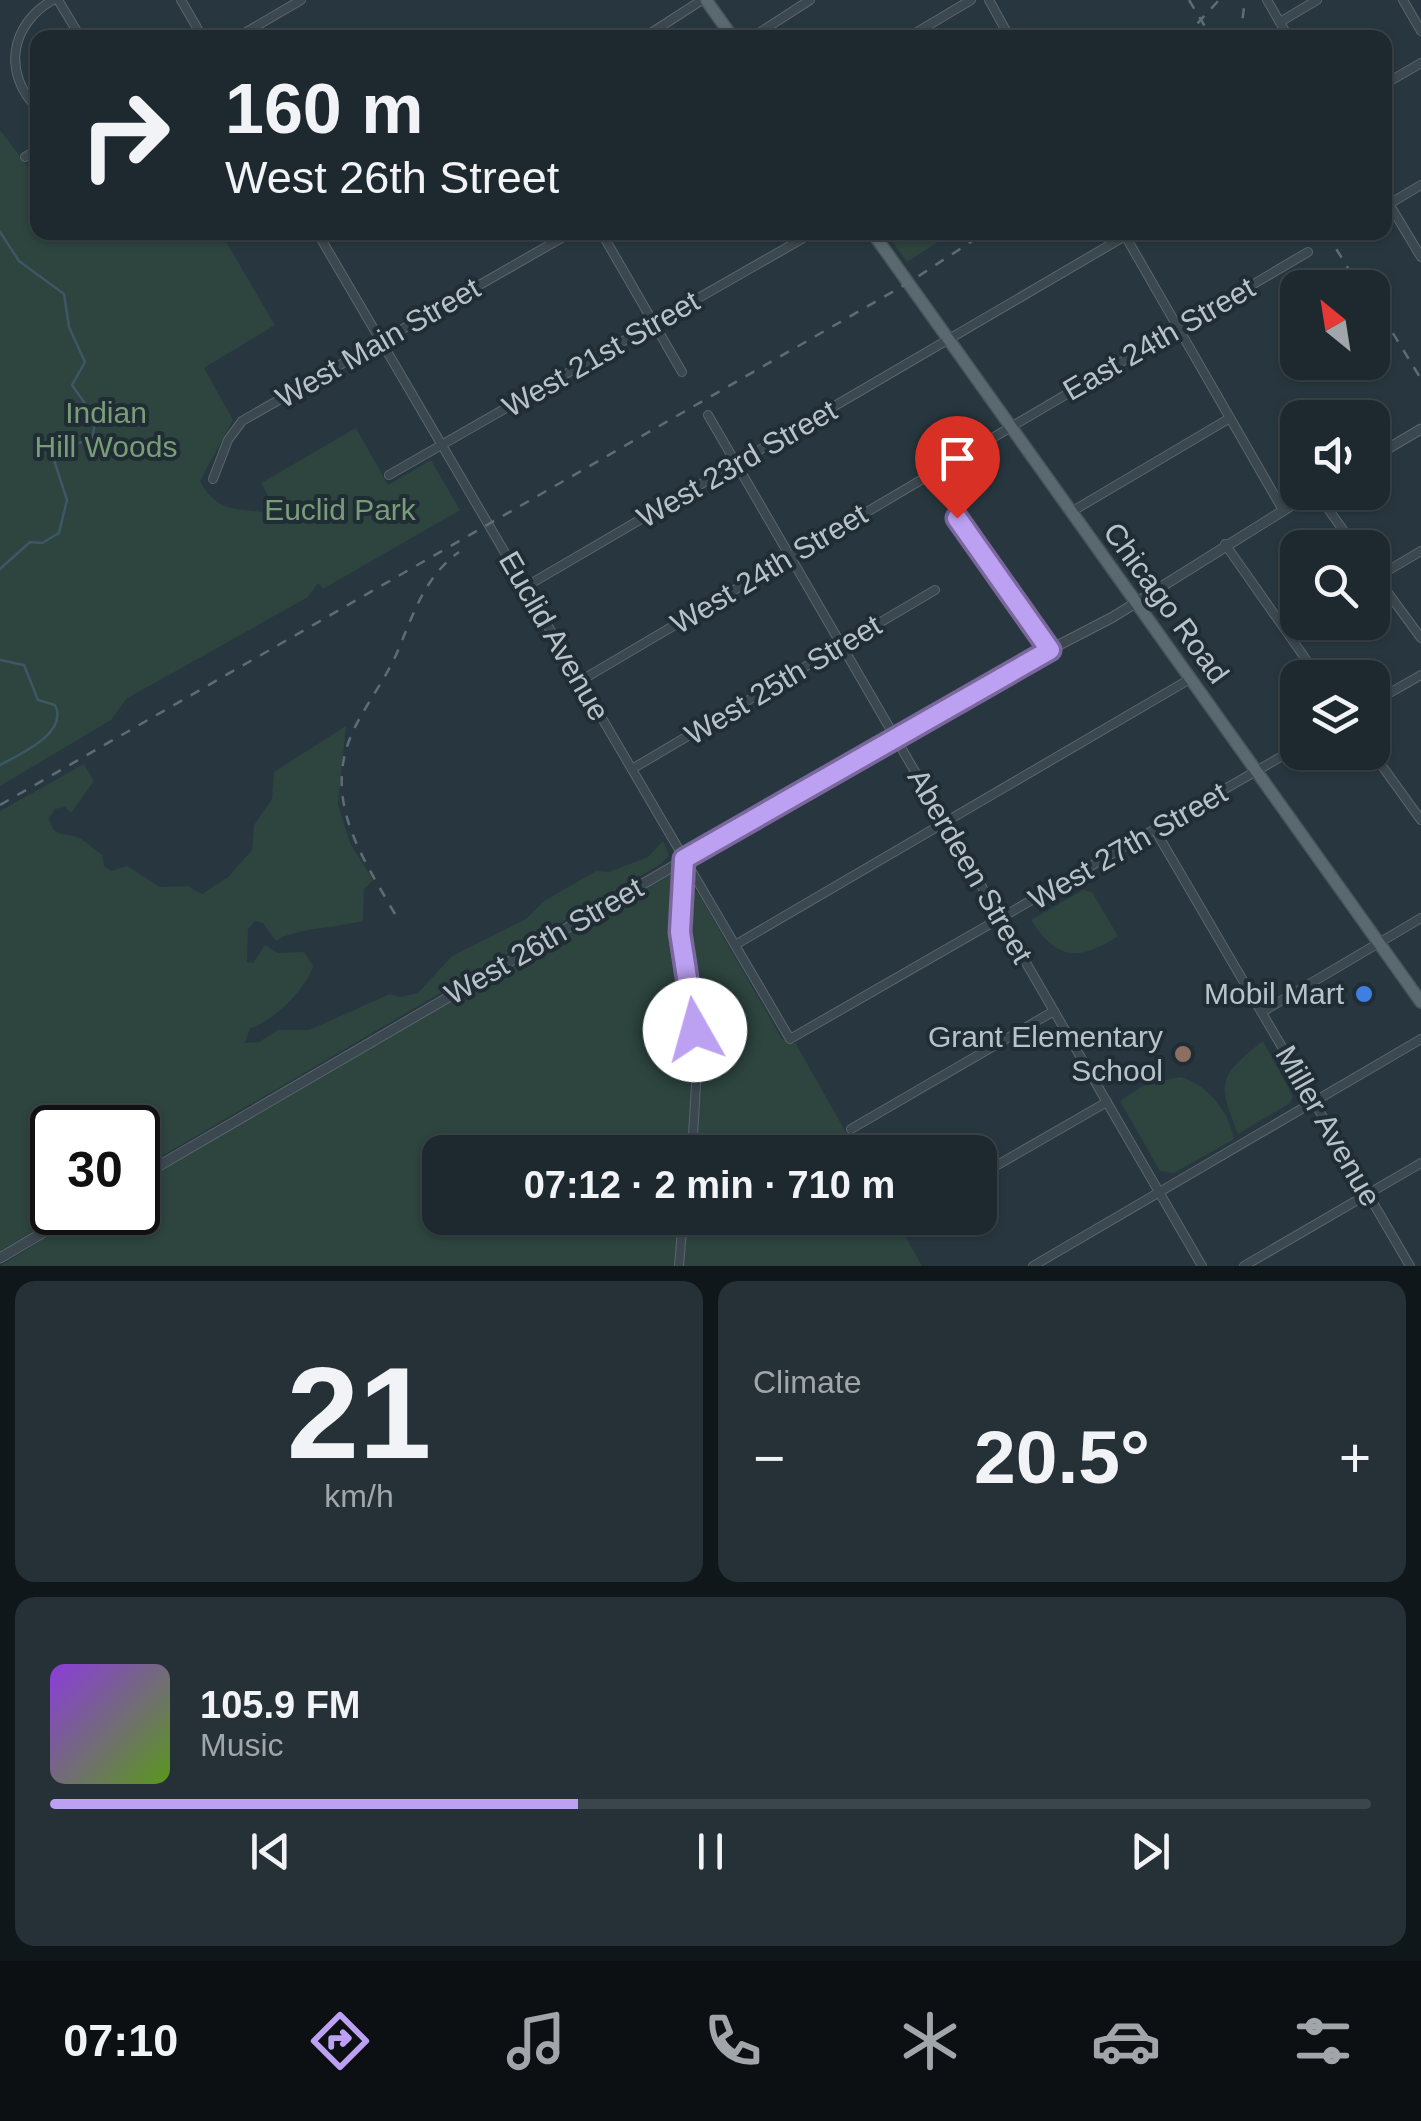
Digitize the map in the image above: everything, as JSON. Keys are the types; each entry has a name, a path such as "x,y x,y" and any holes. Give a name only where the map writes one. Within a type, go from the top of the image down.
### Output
{"main road":[{"path":"704,0 726,30"},
{"name":"Chicago Road","path":"878,240 1421,1002"}],"street":[{"path":"30,98 18,82 15,49 28,20 56,0 76,30"},
{"path":"181,0 198,30"},
{"path":"250,30 301,0"},
{"path":"657,30 704,0"},
{"path":"763,30 810,0"},
{"path":"921,30 972,0"},
{"path":"989,0 1006,30"},
{"path":"1267,0 1284,30"},
{"path":"1280,22 1316,0"},
{"path":"1403,0 1421,32"},
{"path":"1392,80 1421,63"},
{"path":"25,157 30,154"},
{"path":"1392,198 1421,186"},
{"path":"1392,208 1421,257"},
{"name":"Euclid Avenue","path":"324,240 790,1039"},
{"name":"West Main Street","path":"213,479 228,440 242,421 558,240"},
{"path":"606,240 682,372"},
{"name":"West 21st Street","path":"390,475 800,240"},
{"name":"West 23rd Street","path":"525,587 1117,240"},
{"path":"1130,240 1280,505"},
{"name":"East 24th Street","path":"1009,425 1308,252"},
{"name":"Aberdeen Street","path":"708,414 1202,1266"},
{"path":"1071,512 1230,418"},
{"name":"West 24th Street","path":"580,682 1009,425"},
{"path":"1390,447 1421,429"},
{"path":"930,474 1050,650"},
{"name":"West 26th Street","path":"160,1165 895,737 1136,603 1283,510"},
{"path":"1225,544 1306,660"},
{"path":"1390,566 1421,551"},
{"name":"West 25th Street","path":"632,770 935,590"},
{"path":"1390,595 1421,638"},
{"path":"1390,693 1421,675"},
{"path":"735,945 1190,679"},
{"name":"West 27th Street","path":"790,1039 1280,758"},
{"path":"1385,770 1421,820"},
{"name":"Miller Avenue","path":"1155,830 1410,1266"},
{"path":"684,859 680,932 698,1052 693,1135"},
{"path":"1262,1012 1421,918"},
{"path":"851,1128 1054,1010"},
{"path":"1033,1266 1421,1040"},
{"path":"997,1164 1107,1102"},
{"path":"1244,1266 1421,1163"},
{"path":"0,1258 39,1235"},
{"path":"679,1266 682,1235"}],"green space":[{"name":"Indian Hill Woods","path":"0,130 30,170 30,240 225,240 275,325 204,368 233,420 200,481 219,503 272,515 282,521 261,483 356,428 388,485 431,460 460,510 323,589 318,583 308,597 126,699 111,720 0,786"},
{"path":"891,240 941,240 907,262"},
{"path":"346,726 338,804 350,843 373,880 364,889 363,921 304,931 276,941 263,923 255,921 248,929 247,962 253,963 265,945 278,953 304,952 313,966 288,1003 268,1020 250,1028 245,1043 259,1042 278,1030 309,1030 390,994 400,997 418,993 452,956 526,919 544,901 596,871 609,872 648,857 663,841 669,855 661,864 160,1157 160,1105 30,1105 30,1234 0,1251 0,811 84,764 94,781 71,813 65,807 55,809 49,818 54,829 86,842 102,855 104,866 111,871 127,866 160,887 188,886 202,894 228,877 252,850 254,825 272,799 274,772"},
{"path":"673,871 698,893 782,1039 796,1044 847,1135 422,1135 422,1235 905,1235 922,1266 0,1266 50,1235 160,1235 160,1169"},
{"path":"1083,890 1092,892 1118,936 1091,950 1069,953 1050,943 1031,920"},
{"path":"1263,1041 1293,1096 1290,1103 1238,1134 1227,1102 1226,1081 1237,1063"},
{"path":"1181,1077 1200,1086 1216,1101 1234,1139 1174,1173 1160,1171 1120,1101 1146,1084"}],"waterway":[{"path":"0,232 19,261 64,294 69,327 85,362 72,385 96,419 92,439 59,449 54,460 67,500 59,533 42,543 30,542 0,569"},
{"path":"0,660 24,665 38,700 55,705 57,715 55,725 40,741 0,765"}],"railway":[{"path":"1189,0 1207,30"},
{"path":"1191,30 1219,0"},
{"path":"1241,30 1245,0"},
{"path":"0,805 908,283 974,240"},
{"path":"1331,240 1349,270"},
{"path":"1390,328 1421,379"},
{"path":"395,914 349,825 342,779 345,754 420,599 436,574 459,552"}],"place":[{"name":"Mobil Mart","path":"1364,994"},
{"name":"Grant Elementary School","path":"1183,1054"}],"route":[{"path":"695,1030 678,903 684,859 1050,650 957,518"}],"park label":[{"name":"Euclid Park","path":"340,510"}]}
